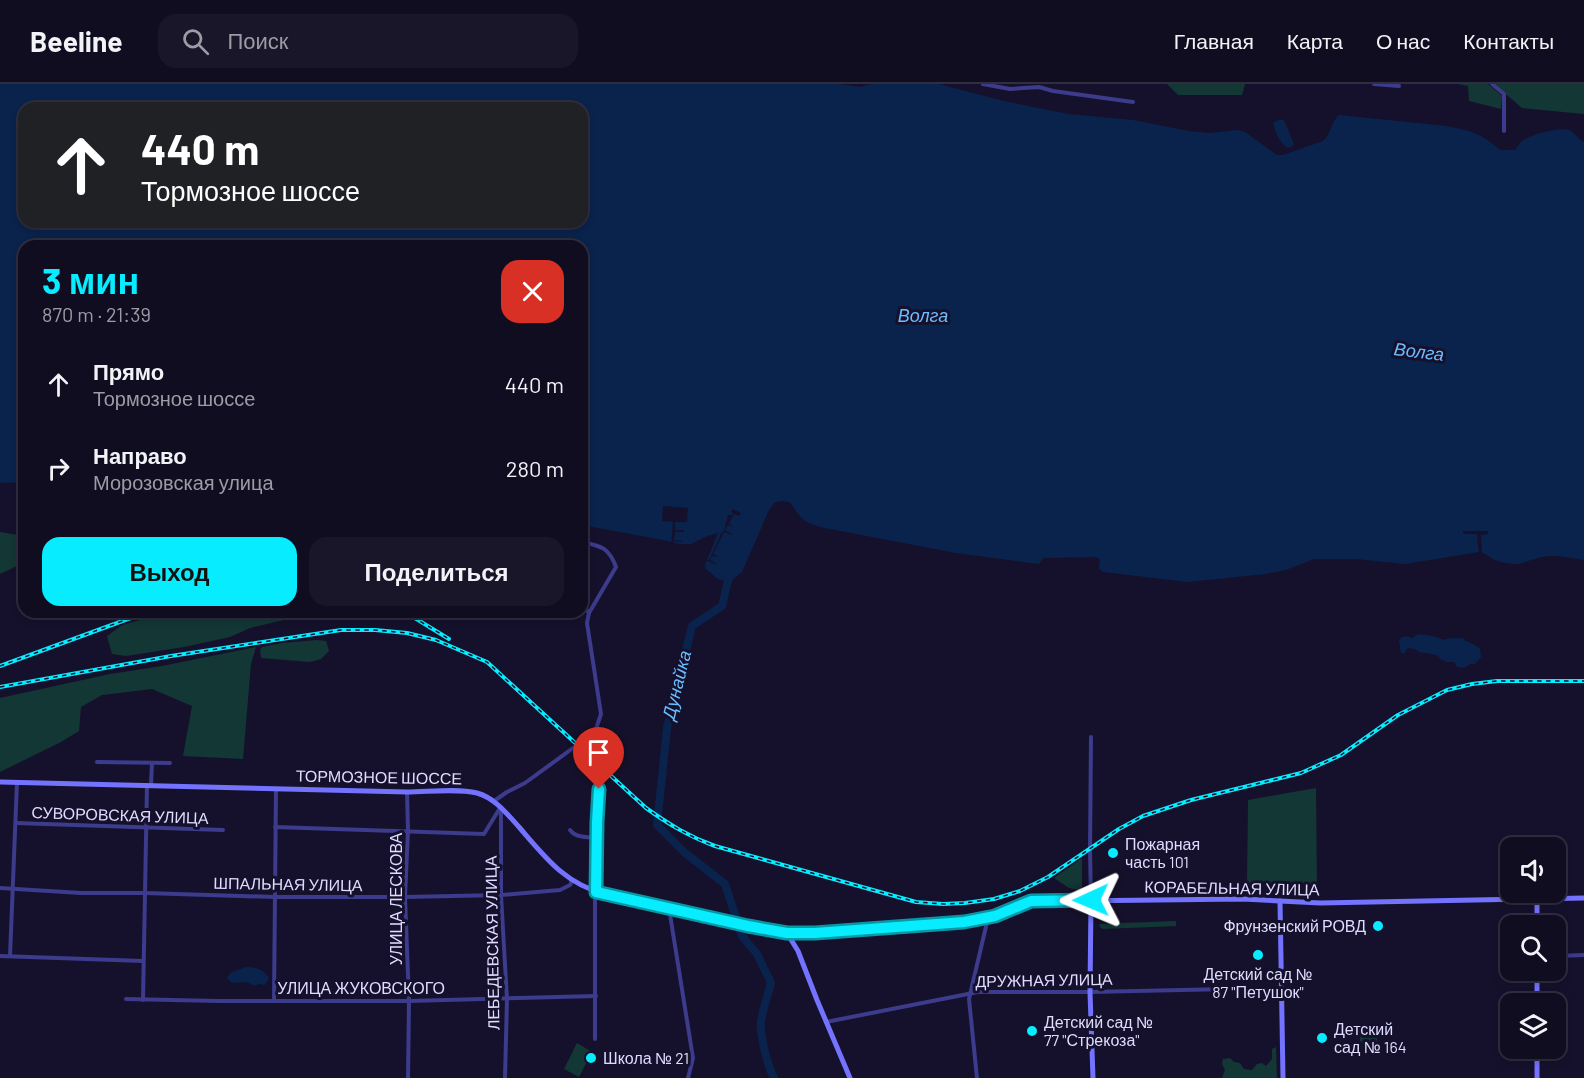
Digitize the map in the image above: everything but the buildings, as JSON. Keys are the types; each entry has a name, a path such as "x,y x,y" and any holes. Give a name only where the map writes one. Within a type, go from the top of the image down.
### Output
{"street":[{"path":"982,84 1010,89 1039,87 1053,92 1134,102"},
{"path":"1374,84 1400,86"},
{"path":"1492,84 1504,94 1504,131"},
{"path":"494,801 525,783 596,732 601,714 587,623 590,613 616,567 612,555 600,546 588,543"},
{"path":"1091,737 1090,992 1093,1078"},
{"path":"97,762 170,763"},
{"path":"143,1000 146,827 152,763"},
{"name":"ТОРМОЗНОЕ ШОССЕ","path":"0,782 477,793 501,807 550,860 572,881 583,887 596,892 787,933"},
{"path":"10,957 17,782"},
{"path":"274,1000 276,789"},
{"path":"595,1039 599,789"},
{"name":"УЛИЦА ЛЕСКОВА","path":"407,792 405,897 409,1001 408,1078"},
{"path":"275,827 484,834 501,807"},
{"name":"ЛЕБЕДЕВСКАЯ УЛИЦА","path":"501,807 501,895 507,999 505,1078"},
{"name":"СУВОРОВСКАЯ УЛИЦА","path":"16,823 223,830"},
{"path":"570,830 579,836 597,838"},
{"name":"ШПАЛЬНАЯ УЛИЦА","path":"0,888 81,893 405,897 501,895 560,890 570,885 572,881"},
{"path":"1566,898 1584,898"},
{"name":"КОРАБЕЛЬНАЯ УЛИЦА","path":"787,933 941,924 988,918 1031,901 1243,899 1320,903 1500,900"},
{"path":"1280,901 1283,1078"},
{"path":"669,907 693,1058 688,1078"},
{"path":"977,1078 969,993 988,918"},
{"path":"787,933 798,951 850,1078"},
{"path":"1566,956 1584,955"},
{"path":"0,956 143,961"},
{"name":"ДРУЖНАЯ УЛИЦА","path":"826,1022 978,992 1228,989"},
{"name":"УЛИЦА ЖУКОВСКОГО","path":"126,999 409,1001 596,996"},
{"path":"1537,1059 1537,1078"}],"green space":[{"path":"1167,84 1245,84 1242,95 1178,95"},
{"path":"1458,84 1488,84 1502,96 1501,109 1469,101 1468,86"},
{"path":"1494,84 1584,84 1584,114 1522,108"},
{"path":"0,532 18,535 18,565 0,574"},
{"path":"147,618 304,618 288,619 250,628 230,637 184,647 126,656 112,654 107,636 122,625"},
{"path":"317,640 326,641 329,651 321,659 310,662 261,658 262,647"},
{"path":"256,647 251,664 243,759 183,756 192,706 152,689 102,695 81,707 79,731 0,772 0,698 110,674"},
{"path":"1316,788 1317,890 1247,884 1248,800"},
{"path":"1082,858 1082,891 1069,888 1054,878"},
{"path":"1175,921 1176,926 1103,929 1099,924"},
{"path":"1360,1026 1377,1026 1377,1054 1360,1054"},
{"path":"577,1043 592,1052 579,1077 564,1069"},
{"path":"1276,1047 1277,1078 1222,1078 1225,1070 1222,1064 1223,1059 1230,1058 1240,1063 1244,1069 1252,1070 1257,1064 1262,1063 1266,1066 1272,1059 1272,1049"}],"water":[{"name":"Волга","path":"0,84 839,84 860,87 871,84 939,84 1004,101 1068,114 1133,120 1209,133 1238,130 1245,132 1277,155 1323,141 1339,115 1446,126 1469,131 1481,136 1500,150 1515,150 1521,142 1530,137 1564,129 1569,130 1584,142 1584,560 1547,556 1514,564 1496,560 1479,552 1405,564 1357,559 1314,559 1286,570 1266,574 1187,582 1103,572 1099,569 1100,559 1096,557 1044,558 1039,564 956,553 825,528 804,520 790,502 782,501 775,502 769,510 742,572 732,580 718,579 706,569 705,565 718,533 691,544 679,544 588,526 588,240 18,240 18,482 0,483"},
{"path":"1284,120 1294,144 1290,148 1281,142 1277,134 1273,123"},
{"path":"1418,634 1443,640 1462,638 1480,649 1481,657 1475,664 1462,668 1456,666 1455,662 1447,662 1437,655 1419,652 1415,649 1408,648 1405,653 1401,653 1399,640 1405,636 1412,638"},
{"path":"246,967 256,968 265,973 269,978 265,985 246,982 232,983 227,978 233,972"}],"pier":[{"path":"663,506 688,508 687,522 675,522 675,530 684,530 684,532 675,532 674,540 682,542 674,541 673,546 671,546 673,522 662,521"},
{"path":"733,509 741,513 739,516 734,514 729,524 734,527 728,525 725,530 732,535 724,532 713,554 717,556 712,556 710,560 717,565 706,560 709,560 721,534 719,533 724,530 728,515 732,515"},
{"path":"1463,531 1488,531 1488,534 1481,535 1482,555 1479,555 1477,534 1463,534"}],"waterway":[{"name":"Дунайка","path":"730,572 722,606 692,626 667,728 657,825 684,852 725,884 742,936 757,954 771,983 763,1011 761,1033 764,1050 774,1078"}],"railway":[{"path":"0,666 131,618"},
{"path":"415,618 449,639"},
{"path":"0,687 171,656 341,630 407,633 436,640 487,662 646,808 688,834 715,846 916,902 943,904 994,899 1020,891 1048,877 1119,829 1143,816 1191,800 1301,773 1341,755 1398,715 1447,690 1497,681 1584,681"}],"place":[{"name":"Пожарная часть 101","path":"1113,853"},
{"name":"Фрунзенский РОВД","path":"1378,926"},
{"name":"Детский сад № 87 \"Петушок\"","path":"1258,955"},
{"name":"Детский сад № 77 \"Стрекоза\"","path":"1032,1031"},
{"name":"Детский сад № 164","path":"1322,1038"},
{"name":"Школа № 21","path":"591,1058"}],"route":[{"path":"599,789 596,892 639,902 787,933 815,933 981,920 1031,901 1091,900"}]}
